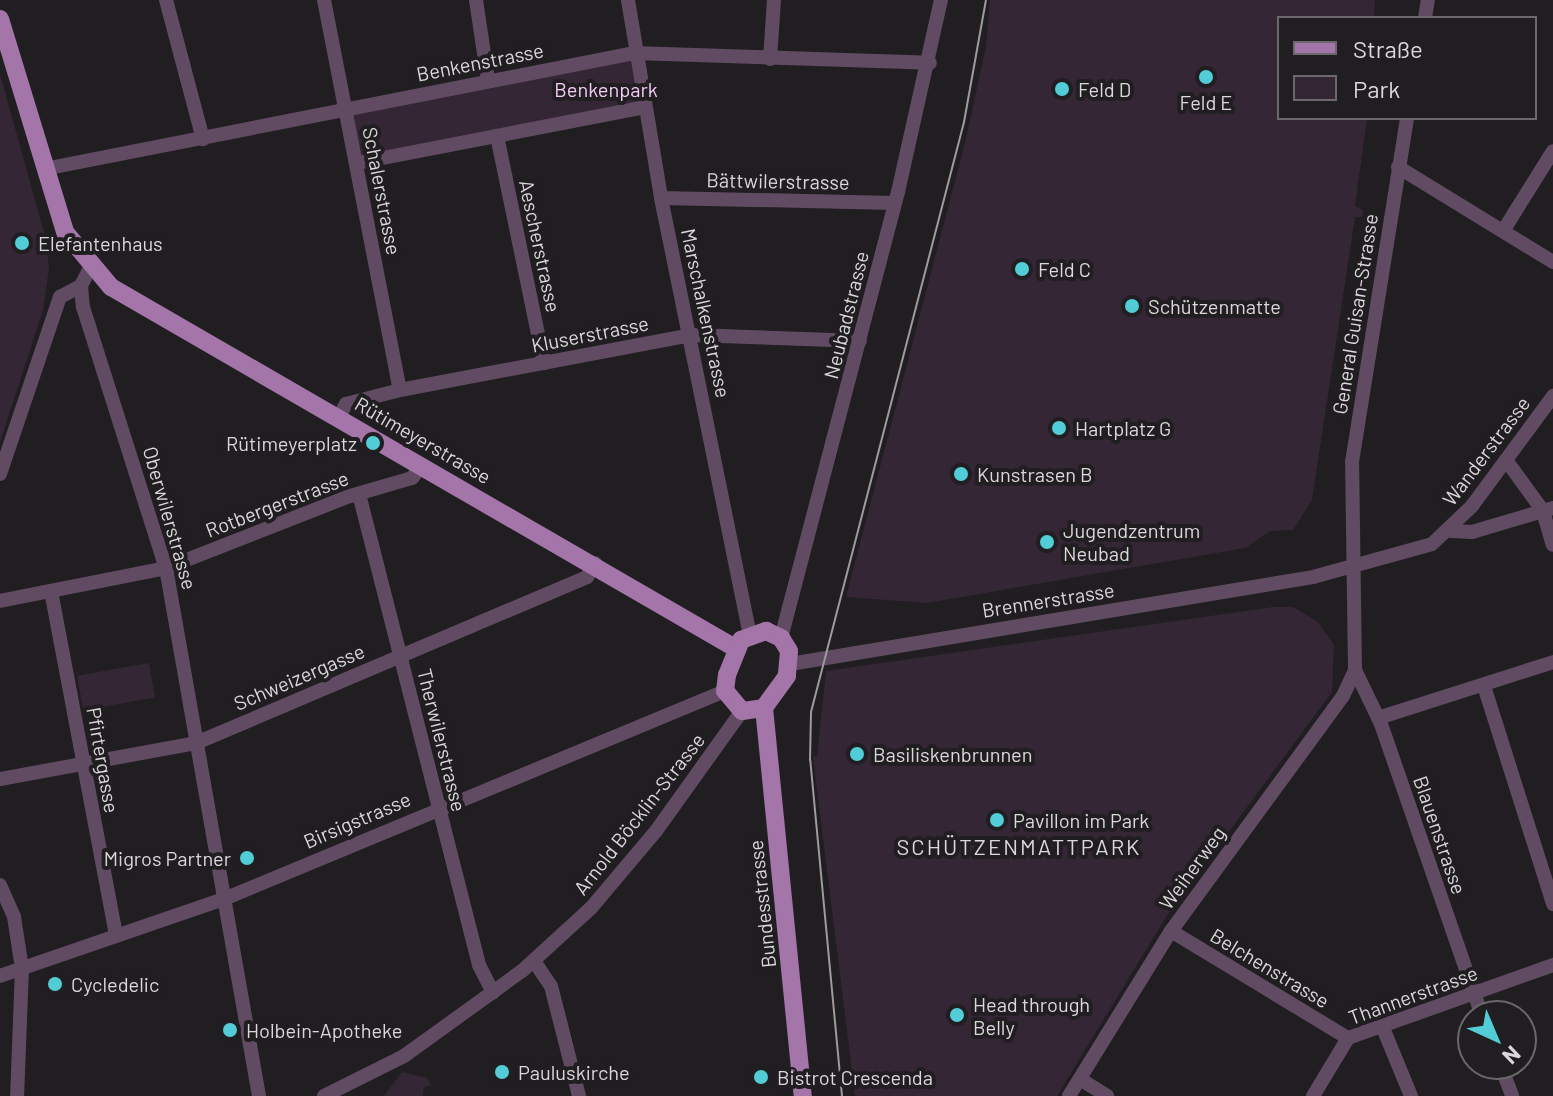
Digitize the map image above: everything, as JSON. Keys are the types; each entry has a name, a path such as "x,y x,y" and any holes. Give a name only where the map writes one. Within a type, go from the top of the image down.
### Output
{"main road":[{"path":"0,19 65,232 90,268"},
{"name":"Rütimeyerstrasse","path":"90,268 111,287 595,563 735,648"},
{"path":"766,631 781,638 790,664 778,694 764,708 742,711 725,691 735,648 750,634 766,631"},
{"name":"Bundesstrasse","path":"764,708 803,1096"}],"street":[{"path":"166,0 203,139"},
{"name":"Schalerstrasse","path":"324,0 400,390"},
{"path":"476,0 488,80"},
{"name":"Marschalkenstrasse","path":"628,0 634,53 661,198 750,634"},
{"path":"770,59 774,0"},
{"name":"Neubadstrasse","path":"781,638 895,203 930,63 941,0"},
{"name":"Benkenstrasse","path":"44,169 634,53 930,63"},
{"path":"357,163 644,107"},
{"name":"General Guisan-Strasse","path":"1355,670 1352,462 1407,120"},
{"name":"Aescherstrasse","path":"497,136 544,363"},
{"path":"1503,231 1553,151"},
{"path":"1398,167 1553,262"},
{"name":"Bättwilerstrasse","path":"661,198 895,203"},
{"path":"0,474 60,297 81,286 90,268"},
{"name":"Oberwilerstrasse","path":"81,286 83,307 166,568 259,1096"},
{"name":"Kluserstrasse","path":"339,417 346,404 400,390 691,335 860,341"},
{"name":"Wanderstrasse","path":"1451,531 1553,396"},
{"path":"1506,460 1548,510 1553,545"},
{"name":"Rotbergerstrasse","path":"0,601 166,568 359,494 412,478 422,465"},
{"name":"Therwilerstrasse","path":"359,494 479,965 493,993"},
{"path":"1451,531 1472,532 1548,510"},
{"name":"Brennerstrasse","path":"790,664 1355,569 1432,544 1451,531"},
{"name":"Schweizergasse","path":"0,779 196,743 587,577 595,563"},
{"name":"Pfirtergasse","path":"51,591 116,936"},
{"path":"1378,718 1553,662"},
{"name":"Blauenstrasse","path":"1355,670 1378,718 1476,1000"},
{"name":"Weiherweg","path":"1069,1096 1171,931 1343,696 1355,670"},
{"path":"1484,686 1553,904"},
{"name":"Birsigstrasse","path":"0,976 224,899 438,807 725,691"},
{"name":"Arnold Böcklin-Strasse","path":"324,1096 404,1056 534,961 591,908 656,831 742,711"},
{"path":"0,885 14,917 22,968 17,1096"},
{"name":"Belchenstrasse","path":"1171,931 1348,1038"},
{"path":"534,961 551,986 579,1096"},
{"name":"Thannerstrasse","path":"1313,1096 1348,1038 1553,965"},
{"path":"1383,1028 1411,1096"},
{"path":"1080,1079 1107,1096"}],"green space":[{"name":"Schützenmatte","path":"990,0 1375,0 1374,16 1277,16 1277,120 1367,120 1355,206 1363,210 1362,217 1355,217 1312,500 1293,530 1270,531 1245,548 927,603 846,597 965,143 986,46"},
{"name":"Benkenpark","path":"631,54 642,112 359,167 347,109"},
{"path":"0,74 45,236 49,268 43,310 0,442"},
{"name":"SCHÜTZENMATTPARK","path":"1273,607 1293,607 1318,622 1334,645 1332,692 1166,917 1057,1096 855,1096 813,757 817,756 826,671"},
{"path":"149,663 155,697 83,710 77,676"},
{"path":"402,1072 427,1078 431,1085 424,1087 423,1096 384,1096"}],"tram line":[{"path":"842,1096 810,760 811,712 964,122 986,0"}],"place":[{"name":"Feld E","path":"1206,77"},
{"name":"Feld D","path":"1062,89"},
{"name":"Elefantenhaus","path":"22,243"},
{"name":"Feld C","path":"1022,269"},
{"name":"Schützenmatte","path":"1132,306"},
{"name":"Hartplatz G","path":"1059,428"},
{"name":"Rütimeyerplatz","path":"373,443"},
{"name":"Kunstrasen B","path":"961,474"},
{"name":"Jugendzentrum Neubad","path":"1047,542"},
{"name":"Basiliskenbrunnen","path":"857,754"},
{"name":"Pavillon im Park","path":"997,820"},
{"name":"Migros Partner","path":"247,858"},
{"name":"Cycledelic","path":"55,984"},
{"name":"Head through Belly","path":"957,1015"},
{"name":"Holbein-Apotheke","path":"230,1030"},
{"name":"Pauluskirche","path":"502,1072"},
{"name":"Bistrot Crescenda","path":"761,1077"}],"district":[{"name":"SCHÜTZENMATTPARK","path":"1019,847"}]}
